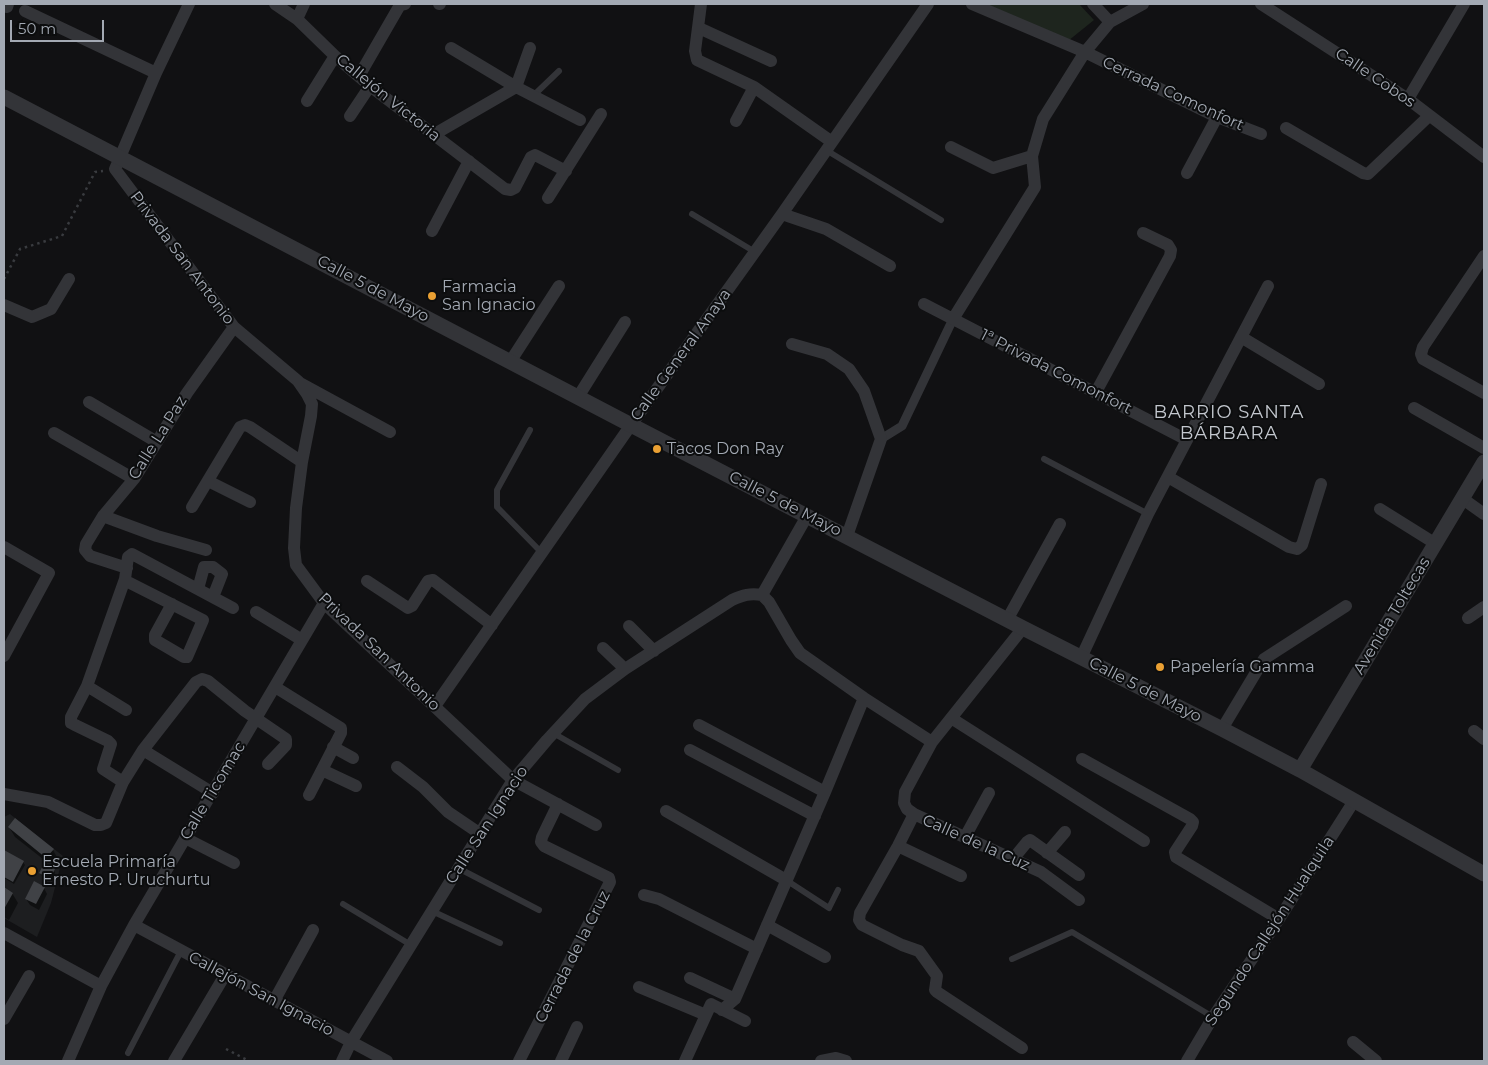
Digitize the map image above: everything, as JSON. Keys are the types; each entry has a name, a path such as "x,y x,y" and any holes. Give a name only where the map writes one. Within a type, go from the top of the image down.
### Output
{"street":[{"path":"118,163 156,73 189,4"},
{"name":"Callejón Victoria","path":"275,4 297,19 335,56 370,86 505,189 511,190 515,188 531,158 535,156 566,171"},
{"path":"297,19 304,4"},
{"path":"359,76 400,5 404,4"},
{"path":"701,4 695,52 697,60 754,88 829,146"},
{"name":"Calle General Anaya","path":"435,706 928,4"},
{"name":"Cerrada Comonfort","path":"972,4 1085,52 1217,117 1261,134"},
{"path":"1093,4 1110,22"},
{"path":"881,439 902,426 953,319 1035,187 1032,156 1044,119 1085,52 1110,22 1143,4"},
{"name":"Calle Cobos","path":"1262,4 1408,99 1484,157"},
{"path":"1408,99 1464,4"},
{"path":"25,11 156,73"},
{"path":"699,28 771,61"},
{"path":"451,48 516,87 580,120"},
{"path":"432,135 516,87 530,48"},
{"path":"307,101 335,56"},
{"path":"350,116 370,86"},
{"path":"736,121 754,88"},
{"name":"Calle 5 de Mayo","path":"4,97 118,163 510,362 1022,628 1222,729 1300,770 1484,874"},
{"path":"548,198 600,114"},
{"path":"1286,128 1363,173 1368,174 1429,116"},
{"path":"1187,173 1217,117"},
{"path":"950,147 992,168 1032,156"},
{"path":"432,231 469,161"},
{"name":"Privada San Antonio","path":"118,163 234,327 298,381 312,404 296,508 294,548 296,565 324,603 513,780 596,825"},
{"path":"782,214 826,229 890,266"},
{"path":"1096,392 1170,256 1171,250 1168,245 1143,233"},
{"path":"1484,256 1423,347 1421,354 1423,359 1484,393"},
{"path":"4,305 32,317 51,309 69,279"},
{"path":"510,362 559,286"},
{"path":"1081,658 1148,514 1268,286"},
{"name":"1ª Privada Comonfort","path":"924,304 1187,440"},
{"path":"578,397 625,322"},
{"name":"Calle La Paz","path":"126,573 90,556 85,550 86,544 103,516 134,479 187,393 234,327"},
{"path":"1241,337 1320,384"},
{"path":"792,344 827,354 849,369 864,391 881,439 847,536"},
{"path":"298,381 390,432"},
{"path":"90,402 157,442"},
{"path":"1414,408 1484,448"},
{"path":"192,507 240,427 245,425 250,427 302,462"},
{"path":"54,433 134,479"},
{"name":"Avenida Toltecas","path":"1300,770 1484,462"},
{"path":"1168,477 1288,547 1297,549 1302,545 1321,484"},
{"path":"208,481 250,502"},
{"path":"1463,499 1484,514"},
{"path":"1380,509 1436,544"},
{"path":"103,516 157,536 206,550"},
{"path":"807,516 762,596 768,602 800,653 864,698 932,742"},
{"path":"1007,620 1060,524"},
{"path":"4,547 49,572 4,656"},
{"path":"123,782 103,769 111,744 71,723 71,717 87,686 126,573 128,557 132,554 233,608"},
{"path":"198,589 204,567 213,568 222,574 213,597"},
{"path":"126,573 128,582 172,604 203,620 189,655 184,657 156,640 155,635 172,604"},
{"path":"367,581 408,608 412,606 428,581 433,580 492,625"},
{"name":"Calle San Ignacio","path":"342,1061 351,1042 513,780 553,733 585,699 625,669 732,600 744,595 762,596"},
{"name":"Calle Ticomac","path":"68,1061 101,986 134,925 324,603"},
{"path":"1222,729 1264,660 1346,606"},
{"path":"1468,618 1484,607"},
{"path":"256,612 302,640"},
{"path":"629,626 654,651"},
{"name":"Calle de la Cuz","path":"1022,628 932,742 905,792 904,803 907,809 914,814 1041,872 1079,900"},
{"path":"603,648 625,669"},
{"path":"4,794 48,802 95,825 101,825 106,822 123,782 143,750 196,682 202,679 286,739 286,745 268,764"},
{"path":"87,686 126,710"},
{"path":"275,687 341,728 341,733 310,795"},
{"path":"722,1010 735,999 864,698"},
{"path":"951,718 1144,841"},
{"path":"699,725 825,792"},
{"path":"1474,731 1484,739"},
{"path":"333,747 353,758"},
{"path":"143,750 212,793"},
{"path":"690,750 815,816"},
{"path":"1082,759 1190,819 1193,822 1192,826 1175,852 1176,857 1279,919"},
{"path":"397,767 423,787 448,812 479,833"},
{"path":"322,770 356,786"},
{"path":"964,837 988,793"},
{"name":"Segundo Callejón Hualquila","path":"1187,1061 1213,1017 1279,919 1354,801"},
{"name":"Cerrada de la Cruz","path":"519,1061 610,882 609,878 544,846 541,842 558,804"},
{"path":"666,811 786,880"},
{"path":"914,814 860,913 859,920 862,925 902,945 920,951 937,976 935,987 937,992 1022,1048"},
{"path":"1047,853 1065,832"},
{"path":"185,838 234,863"},
{"path":"1014,859 1030,840 1079,876"},
{"path":"898,846 961,876"},
{"path":"644,895 659,899 757,949"},
{"name":"Callejón San Ignacio","path":"134,925 274,1002 387,1061"},
{"path":"767,925 825,957"},
{"path":"274,1002 313,930"},
{"path":"4,933 101,986"},
{"path":"174,1061 225,975"},
{"path":"4,1019 29,976"},
{"path":"690,978 735,999"},
{"path":"639,987 706,1015"},
{"path":"685,1061 711,1004 745,1021"},
{"path":"561,1061 577,1027"},
{"path":"1353,1042 1376,1061"},
{"path":"821,1061 836,1058 845,1061"}],"lane":[{"path":"533,96 559,72"},
{"path":"829,146 941,220"},
{"path":"692,214 755,252"},
{"path":"530,430 496,490 498,507 542,553"},
{"path":"1044,459 1148,514"},
{"path":"553,733 618,770"},
{"path":"458,868 539,910"},
{"path":"786,880 829,908 838,890"},
{"path":"343,904 411,945"},
{"path":"432,911 500,943"},
{"path":"1012,959 1072,932 1213,1017"},
{"path":"128,1053 181,951"}],"path":[{"path":"4,279 20,249 62,236 95,172 118,163"},
{"path":"226,1049 249,1061"}],"shaded area":[{"path":"986,4 1079,4 1094,20 1068,41"},
{"name":"Escuela Primaría Ernesto P. Uruchurtu","path":"10,814 63,856 51,903 37,937 4,918 4,817"}],"building":[{"path":"15,818 54,849 46,858 8,827"},
{"path":"4,850 24,861 13,882 4,877"},
{"path":"44,864 55,869 50,879 39,873"},
{"path":"34,881 45,887 36,904 25,899"},
{"path":"4,887 13,893 4,909"}],"place":[{"name":"Farmacia San Ignacio","path":"432,296"},
{"name":"Tacos Don Ray","path":"657,449"},
{"name":"Papelería Gamma","path":"1160,667"},
{"name":"Escuela Primaría Ernesto P. Uruchurtu","path":"32,871"}],"district":[{"name":"BARRIO SANTA BÁRBARA","path":"1229,423"}]}
